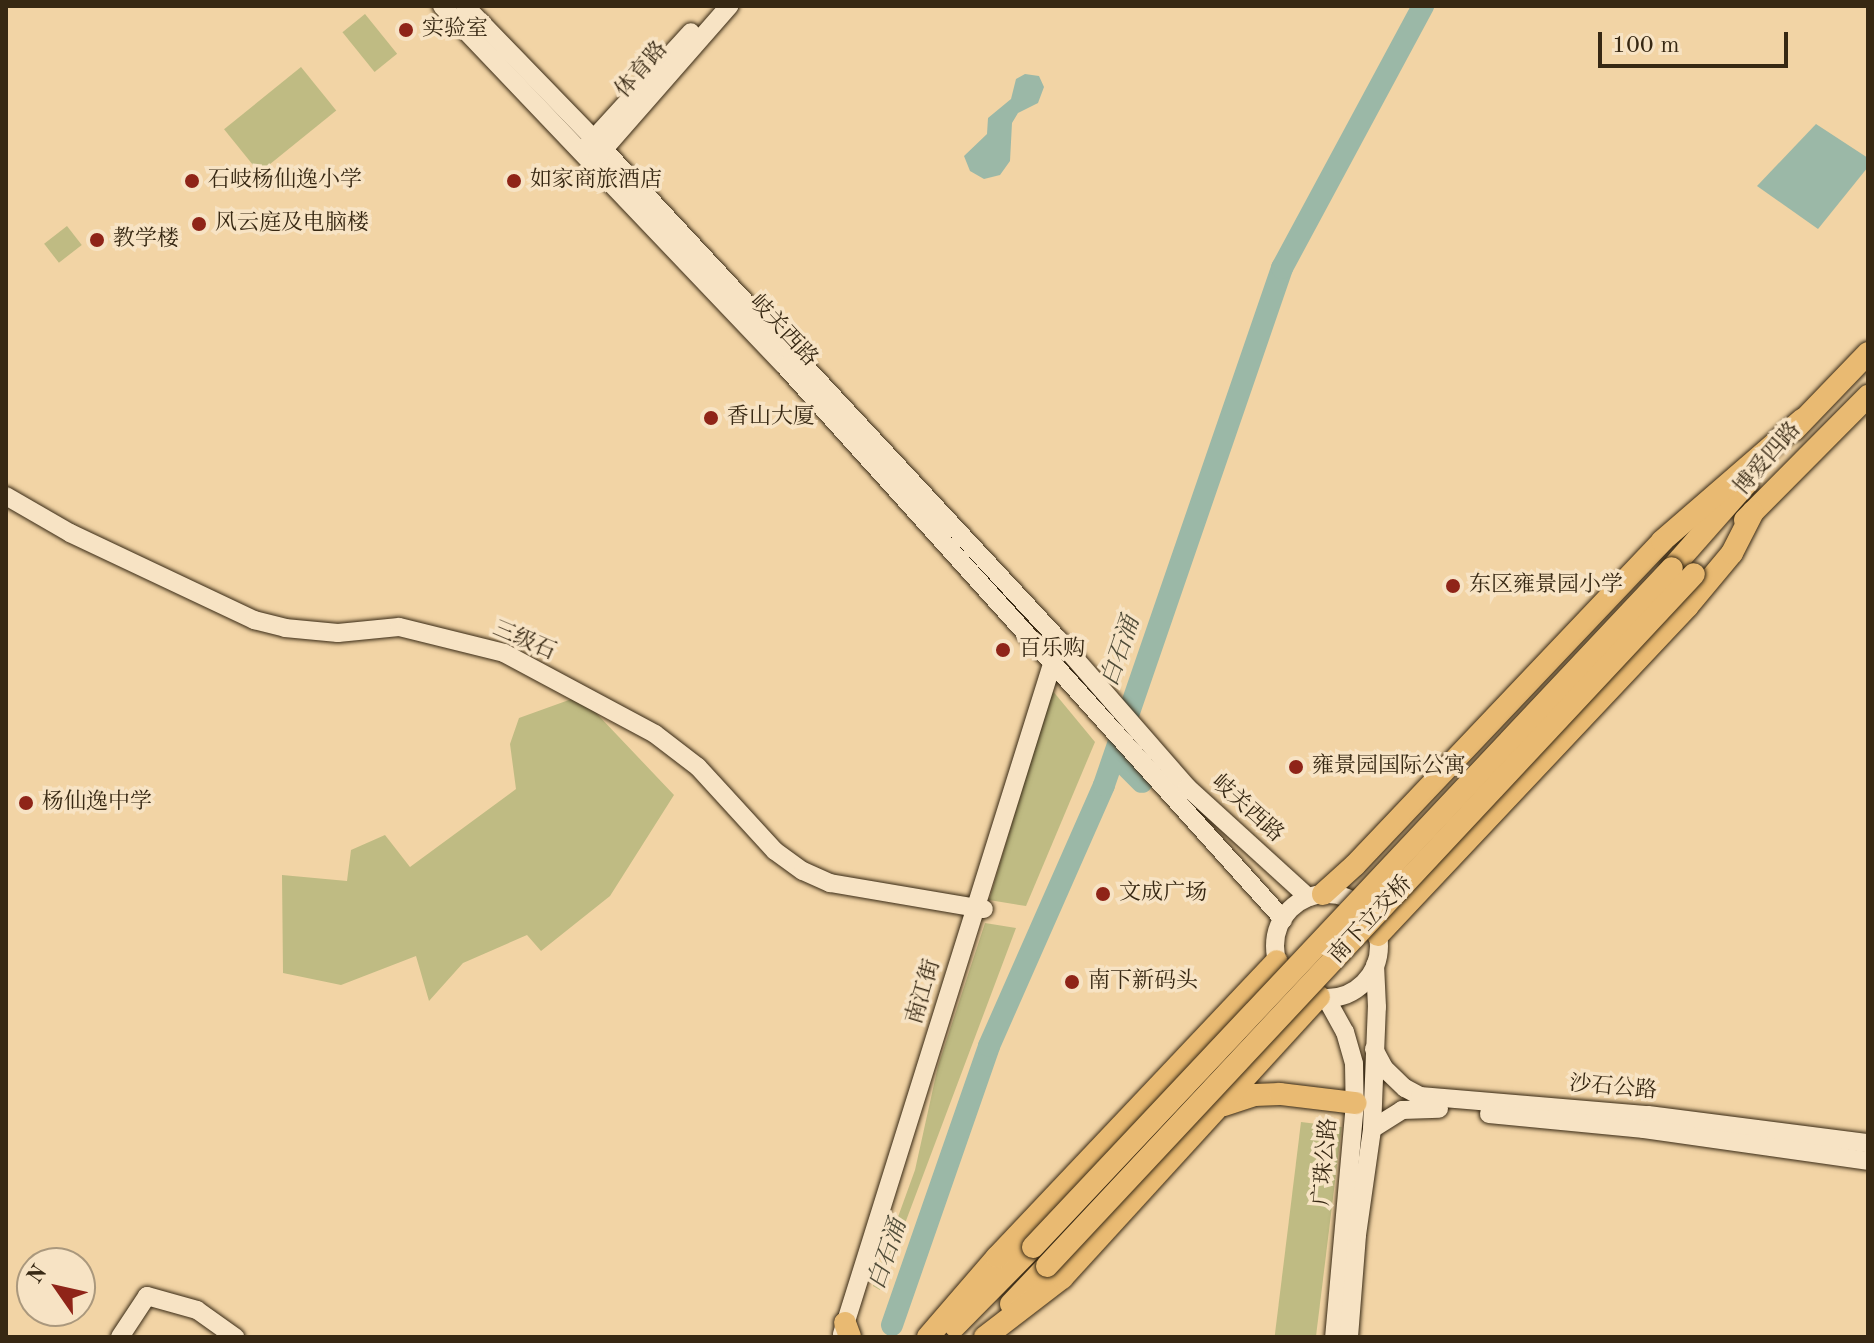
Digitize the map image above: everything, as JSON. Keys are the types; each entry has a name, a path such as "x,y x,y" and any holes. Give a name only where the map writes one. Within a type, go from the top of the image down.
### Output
{"highway":[{"path":"1833,388 1868,340"},
{"name":"博爱四路","path":"1683,571 1803,419 1868,353"},
{"name":"博爱四路","path":"1683,571 1753,512 1821,447 1868,396"},
{"path":"1821,447 1868,410"},
{"path":"1315,896 1366,853 1662,541 1803,419"},
{"path":"1378,935 1687,607 1732,553 1753,512"},
{"name":"南下立交桥","path":"945,1337 1683,571"},
{"name":"南下立交桥","path":"983,1337 1683,571"},
{"path":"928,1337 997,1257 1277,961"},
{"path":"983,1337 1062,1278 1322,998"},
{"path":"1223,1105 1254,1095 1280,1094 1355,1103"}],"main road":[{"name":"岐关西路","path":"442,6 784,365 1053,661 1089,689"},
{"name":"岐关西路","path":"465,6 599,145 1058,639 1089,689"},
{"name":"体育路","path":"599,145 714,6"},
{"name":"体育路","path":"585,159 729,6"},
{"name":"三级石","path":"6,496 22,502 70,533 254,620 285,628 338,633 399,627 504,653 655,734 698,767 775,851 803,871 830,883 979,908"},
{"name":"南江街","path":"846,1332 1053,661"},
{"path":"1089,689 1150,759"},
{"name":"岐关西路","path":"1150,759 1315,896"},
{"name":"岐关西路","path":"1150,759 1283,919"},
{"path":"1338,895 1364,909 1378,935 1375,965 1360,986 1338,997 1322,998 1293,985 1277,961 1275,946 1283,919 1298,902 1315,896 1338,895"},
{"name":"广珠公路","path":"1349,1337 1357,1235 1372,1129 1375,965"},
{"name":"广珠公路","path":"1322,998 1345,1032 1354,1064 1355,1103 1334,1337"},
{"name":"沙石公路","path":"1374,1049 1384,1068 1405,1088 1420,1096 1648,1115 1868,1143"},
{"name":"沙石公路","path":"1372,1129 1402,1110 1417,1107 1644,1129 1868,1161"},
{"path":"120,1337 147,1296 197,1310 235,1337"}],"shaded area":[{"path":"365,14 397,54 375,72 342,32"},
{"path":"301,67 336,111 259,173 224,129"},
{"path":"1025,74 1039,76 1044,87 1038,103 1018,113 1012,123 1010,161 1000,175 984,179 970,171 964,156 987,134 988,118 1011,99 1016,79"},
{"path":"1816,124 1868,158 1868,167 1818,229 1757,186"},
{"path":"67,226 82,245 59,263 44,244"},
{"path":"1052,690 1095,742 1026,906 989,900"},
{"path":"580,696 674,795 610,896 541,951 527,935 463,963 429,1001 416,956 341,985 283,973 282,875 347,881 351,850 385,835 410,867 516,789 510,744 519,718"},
{"path":"985,923 1016,928 880,1290 873,1286 915,1170 938,1066"},
{"path":"1301,1122 1342,1127 1316,1337 1275,1336"}],"waterway":[{"name":"白石涌","path":"892,1325 989,1046 1104,785 1282,268 1423,6"},
{"path":"1115,755 1142,782"}],"place":[{"name":"实验室","path":"406,30"},
{"name":"石岐杨仙逸小学","path":"192,181"},
{"name":"如家商旅酒店","path":"514,181"},
{"name":"风云庭及电脑楼","path":"199,224"},
{"name":"教学楼","path":"97,240"},
{"name":"香山大厦","path":"711,418"},
{"name":"东区雍景园小学","path":"1453,586"},
{"name":"百乐购","path":"1003,650"},
{"name":"雍景园国际公寓","path":"1296,767"},
{"name":"杨仙逸中学","path":"26,803"},
{"name":"文成广场","path":"1103,894"},
{"name":"南下新码头","path":"1072,982"}]}
